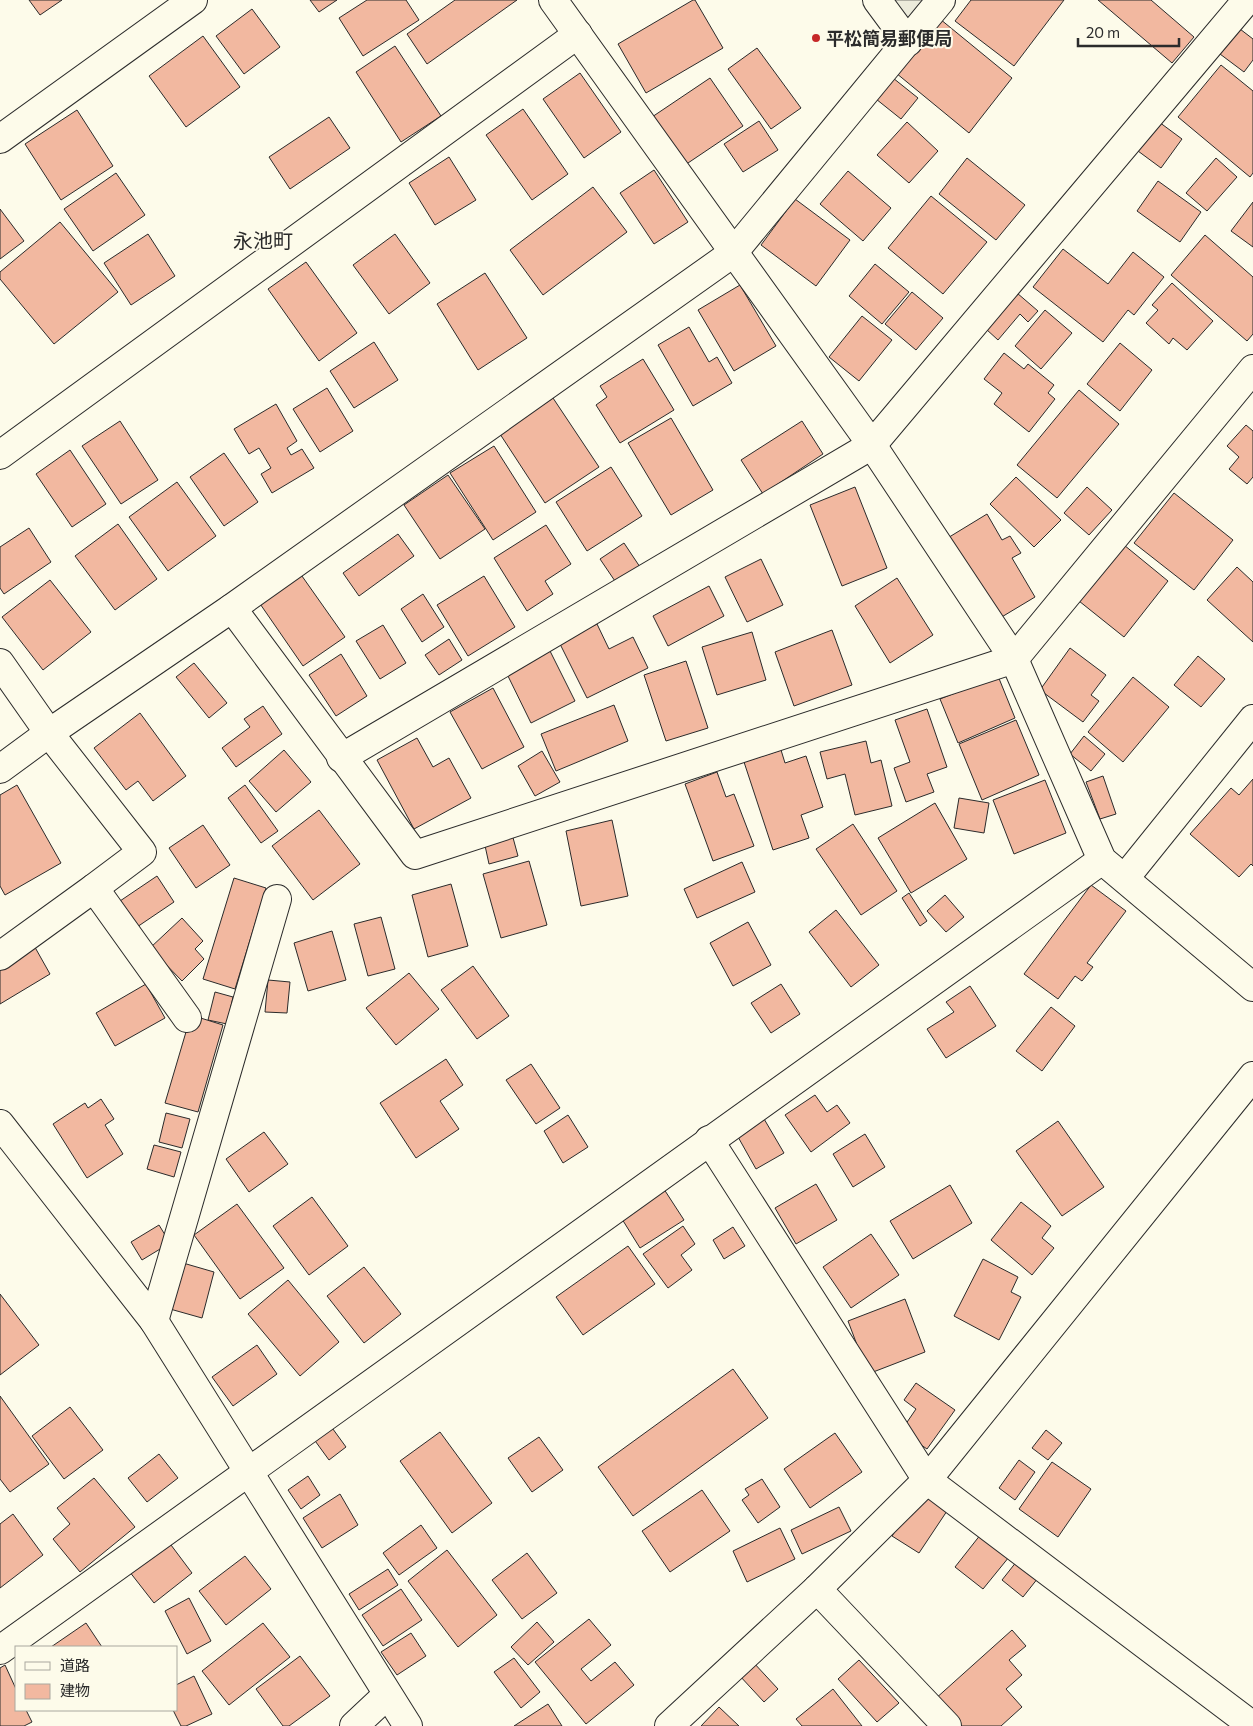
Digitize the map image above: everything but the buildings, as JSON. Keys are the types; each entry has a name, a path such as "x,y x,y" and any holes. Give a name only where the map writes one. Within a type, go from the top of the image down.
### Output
{"street":[{"path":"0,139 193,0"},
{"path":"553,0 872,445 1014,659 1102,860 1253,987"},
{"path":"878,0 908,42"},
{"path":"0,769 49,732 232,608 733,253 941,0"},
{"path":"342,758 872,445 1247,0"},
{"path":"0,454 578,34"},
{"path":"232,608 415,855 1014,659 1253,369"},
{"path":"0,663 49,732 142,852 0,956"},
{"path":"1125,878 1253,718"},
{"path":"0,1650 1102,860"},
{"path":"94,888 187,1018"},
{"path":"154,1321 277,899"},
{"path":"669,1726 816,1589 927,1480 1253,1076"},
{"path":"0,1124 154,1321 408,1726"},
{"path":"709,1140 927,1480 1253,1726"},
{"path":"816,1589 947,1726"},
{"path":"354,1726 387,1695"}],"shaded area":[{"path":"877,0 941,0 908,42"}],"place":[{"name":"平松簡易郵便局","path":"816,38"}],"district":[{"name":"永池町","path":"263,240"}]}
